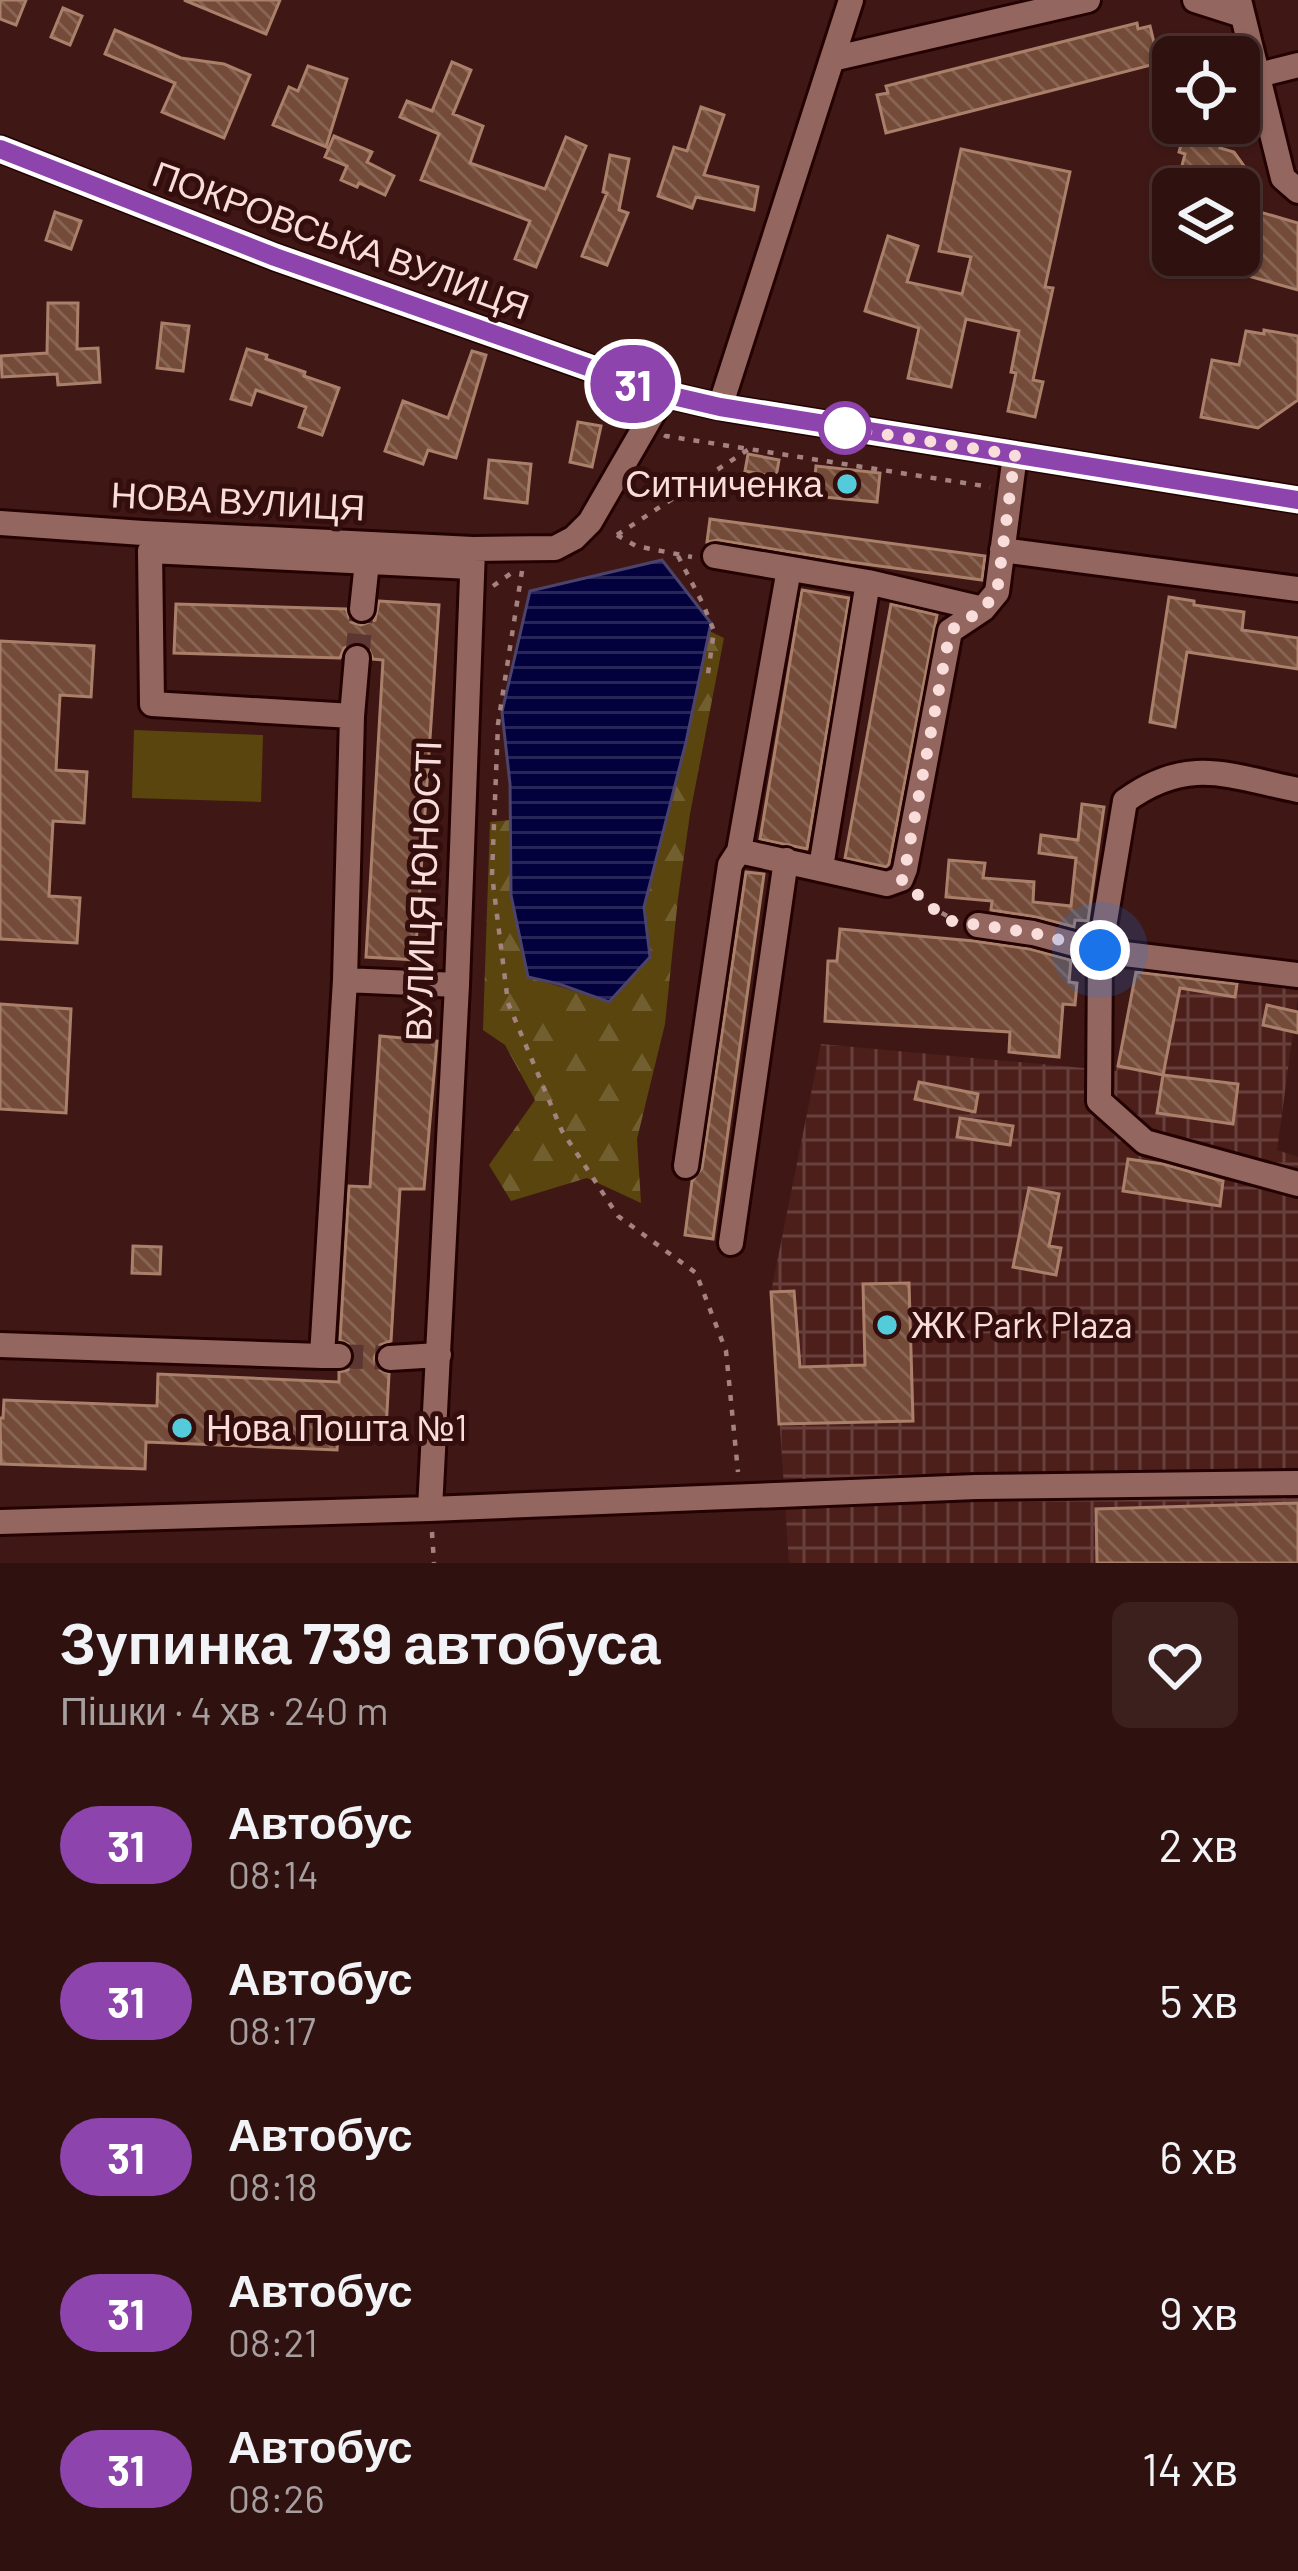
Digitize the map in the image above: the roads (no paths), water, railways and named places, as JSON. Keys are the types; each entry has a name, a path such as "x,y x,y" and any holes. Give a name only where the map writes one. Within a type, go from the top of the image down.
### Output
{"street":[{"path":"720,407 851,0"},
{"path":"832,59 1088,0"},
{"path":"1195,0 1240,8"},
{"path":"1260,74 1298,65"},
{"path":"1260,83 1283,178 1298,191"},
{"name":"ПОКРОВСЬКА ВУЛИЦЯ","path":"0,149 275,257 664,394 1298,500"},
{"path":"352,716 152,704 149,551 367,562 472,558 555,548 590,522 664,394"},
{"path":"740,851 887,884 901,879 950,631 983,609 997,592 1015,455"},
{"name":"НОВА ВУЛИЦЯ","path":"0,523 472,558"},
{"path":"1002,550 1298,589"},
{"path":"705,557 868,582 983,609"},
{"name":"ВУЛИЦЯ ЮНОСТІ","path":"430,1509 457,985 472,558"},
{"path":"362,609 367,562"},
{"path":"686,1166 730,865 740,851 789,569"},
{"path":"821,867 868,582"},
{"path":"0,1345 331,1356 357,658"},
{"path":"1298,790 1202,770 1143,788 1125,801 1100,950 1099,1101 1145,1142 1298,1184"},
{"path":"731,1243 786,860"},
{"path":"978,925 1100,950 1298,975"},
{"path":"345,980 457,985"},
{"path":"390,1358 440,1354"},
{"path":"0,1522 976,1487 1298,1483"}],"tunnel":[{"path":"357,658 362,609"},
{"path":"339,1356 390,1358"}],"place":[{"name":"Ситниченка","path":"847,484"},
{"name":"ЖК Park Plaza","path":"887,1325"},
{"name":"Нова Пошта №1","path":"182,1428"}]}
